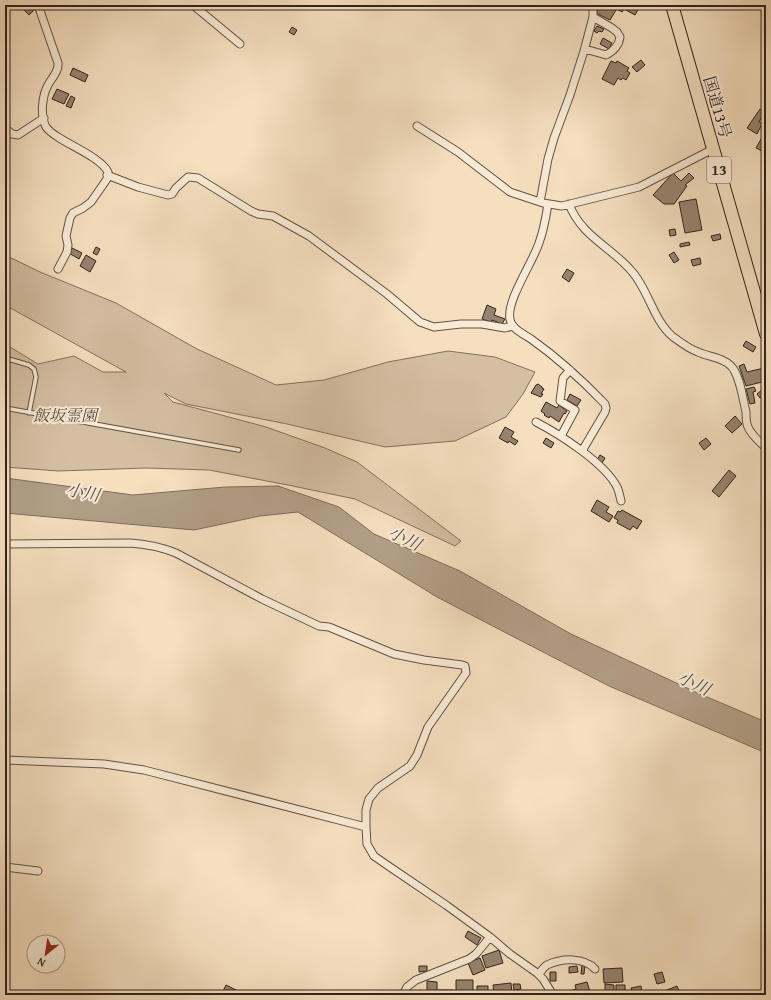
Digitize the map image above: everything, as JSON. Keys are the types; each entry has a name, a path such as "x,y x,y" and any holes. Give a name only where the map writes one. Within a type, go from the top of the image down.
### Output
{"highway":[{"name":"国道13号","path":"672,5 764,319 766,334"}],"street":[{"path":"38,5 59,66 44,94 43,107 46,126 51,132 101,163 106,168 107,174 107,179 91,202 73,213 70,218 66,236 68,245 67,252 58,270"},
{"path":"193,5 240,44"},
{"path":"540,202 548,159 585,49 595,5"},
{"path":"585,49 606,55 616,48 619,42 620,37 617,32 593,17"},
{"path":"5,128 12,134 18,135 44,118"},
{"path":"417,126 458,152 510,192 540,202 562,206 639,188 713,149"},
{"path":"107,174 138,187 168,195 172,194 188,177 198,178 258,214 273,216 310,236 420,322 428,325 434,327 461,324 482,324 506,328 513,326"},
{"path":"548,204 539,243 518,287 510,308 509,318 513,326 570,370 601,400 606,408 582,451"},
{"path":"569,204 572,211 588,234 619,257 635,275 650,299 660,321 672,336 693,350 720,359 732,367 739,382 748,427 766,448"},
{"path":"561,436 575,410 560,401 563,378 570,370"},
{"path":"536,422 561,436 582,451 605,471 617,487 621,502"},
{"path":"5,544 130,543 163,548 176,553 262,599 319,626 329,627 394,654 465,666 466,673 428,726 417,755 410,766 378,788 371,796 367,805 367,844 374,856 490,937 510,954 539,974 544,979 553,995"},
{"path":"5,760 104,764 144,770 366,827"},
{"path":"5,867 38,871"},
{"path":"403,995 407,987 416,980 469,959 476,954 490,937"},
{"path":"539,974 546,965 567,960 587,963 595,969"}],"lane":[{"path":"5,358 30,365 34,369 36,376 29,412"},
{"path":"5,408 239,450"}],"green space":[{"name":"飯坂霊園","path":"5,255 40,272 116,303 197,349 276,385 324,380 388,362 448,351 495,357 535,372 523,394 506,417 455,441 385,447 287,424 186,404 164,393 173,402 266,427 325,448 357,462 461,541 455,546 355,499 209,470 146,468 58,471 5,467 5,344 38,364 74,356 103,372 126,372 5,305"}],"water":[{"name":"小川","path":"5,478 133,495 225,487 278,486 339,507 374,534 460,571 571,634 700,694 766,722 766,753 609,686 437,597 298,512 260,516 194,530 5,513"}],"building":[{"path":"23,5 33,5 36,8 29,15 21,7"},
{"path":"601,5 607,5 616,10 610,20 596,13"},
{"path":"612,6 640,6 635,15 624,9 622,12"},
{"path":"597,26 604,29 602,32 599,31 597,33 594,31"},
{"path":"292,27 297,30 294,35 289,32"},
{"path":"603,38 612,43 609,49 600,44"},
{"path":"641,60 645,65 637,72 632,67"},
{"path":"611,61 616,63 617,61 629,68 627,71 630,73 626,80 623,78 621,80 618,78 614,85 602,79"},
{"path":"73,68 88,75 85,82 70,75"},
{"path":"57,89 69,94 64,104 52,99"},
{"path":"71,96 75,98 71,108 66,106"},
{"path":"760,109 766,112 766,117 762,116 759,122 762,124 757,134 747,128"},
{"path":"761,139 766,141 766,153 756,148"},
{"path":"673,173 681,181 689,173 694,178 685,185 687,186 674,204 664,204 653,195"},
{"path":"696,199 702,230 685,233 679,202"},
{"path":"675,229 676,235 670,236 669,230"},
{"path":"720,234 721,239 713,241 711,236"},
{"path":"689,242 690,245 680,247 680,244"},
{"path":"96,247 100,249 97,255 93,253"},
{"path":"72,248 82,253 79,259 69,253"},
{"path":"674,252 679,260 674,263 669,255"},
{"path":"86,255 96,261 90,272 80,266"},
{"path":"700,258 701,264 693,266 691,260"},
{"path":"567,269 574,273 569,282 562,277"},
{"path":"487,305 496,309 494,315 505,319 502,324 492,320 491,322 482,319"},
{"path":"746,341 756,347 753,352 743,346"},
{"path":"744,364 747,372 764,368 766,381 746,386 739,366"},
{"path":"538,384 544,389 541,397 531,393"},
{"path":"754,387 756,391 753,392 755,403 750,404 746,389"},
{"path":"764,388 766,393 760,398 757,394"},
{"path":"570,394 581,400 577,406 567,400"},
{"path":"546,402 557,408 559,405 567,411 565,414 564,413 559,422 550,416 549,418 544,415 545,414 541,411"},
{"path":"735,416 742,424 732,433 725,426"},
{"path":"505,427 514,432 511,437 518,441 515,445 509,441 508,443 499,438"},
{"path":"546,438 554,443 551,448 543,443"},
{"path":"706,438 711,444 704,450 699,443"},
{"path":"600,455 605,458 602,463 597,460"},
{"path":"729,470 736,476 719,497 712,491"},
{"path":"597,500 609,507 606,512 613,516 609,522 591,511"},
{"path":"622,510 642,521 637,529 633,526 630,530 617,523 618,520 614,518 618,511 620,512"},
{"path":"468,931 481,938 477,945 465,937"},
{"path":"499,950 503,963 486,968 482,956"},
{"path":"480,958 485,970 473,975 468,963"},
{"path":"582,964 585,964 584,974 581,974"},
{"path":"419,966 427,966 427,971 419,972"},
{"path":"577,966 578,972 569,973 569,967"},
{"path":"622,968 623,982 604,983 603,969"},
{"path":"550,972 556,972 556,981 550,981"},
{"path":"662,972 665,982 657,984 654,974"},
{"path":"456,980 473,980 473,995 456,995"},
{"path":"427,981 437,982 437,995 427,995"},
{"path":"587,982 591,995 568,995 567,992 576,989 575,985"},
{"path":"511,983 512,995 494,995 493,985"},
{"path":"513,984 520,984 521,989 514,990"},
{"path":"605,984 614,985 614,995 605,995"},
{"path":"226,985 240,992 238,995 221,995"},
{"path":"616,985 625,985 625,995 616,995"},
{"path":"477,986 488,986 488,993 477,993"},
{"path":"641,986 642,994 633,995 631,988"},
{"path":"677,986 681,995 657,994"},
{"path":"438,990 453,990 453,995 438,995"}]}
